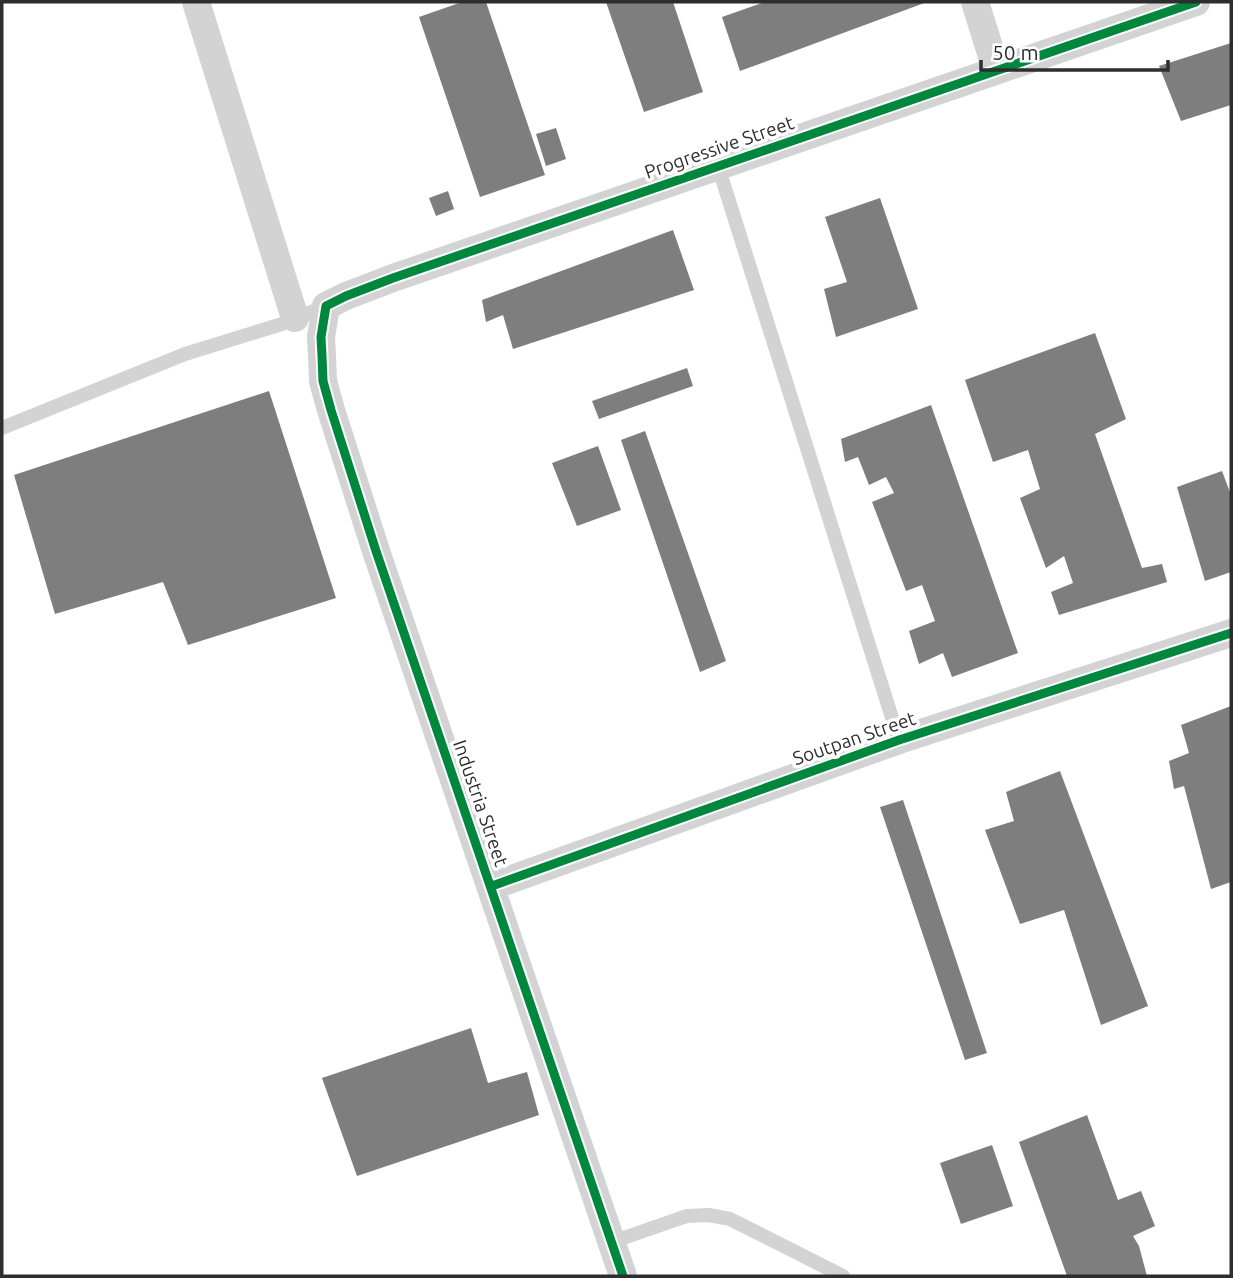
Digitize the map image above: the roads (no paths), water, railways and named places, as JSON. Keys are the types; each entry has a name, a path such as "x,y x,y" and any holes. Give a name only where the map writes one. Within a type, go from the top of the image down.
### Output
{"street":[{"path":"196,2 295,318"},
{"path":"975,2 996,69"},
{"name":"Progressive Street","path":"326,306 393,278 1196,2"},
{"name":"Industria Street","path":"326,306 321,337 323,381 331,410 376,551 623,1276"},
{"name":"Soutpan Street","path":"492,886 899,740 1231,633"}],"lane":[{"path":"718,166 899,740"},
{"path":"2,428 185,354 326,306"},
{"path":"612,1242 687,1216 709,1215 730,1219 843,1276"}]}
